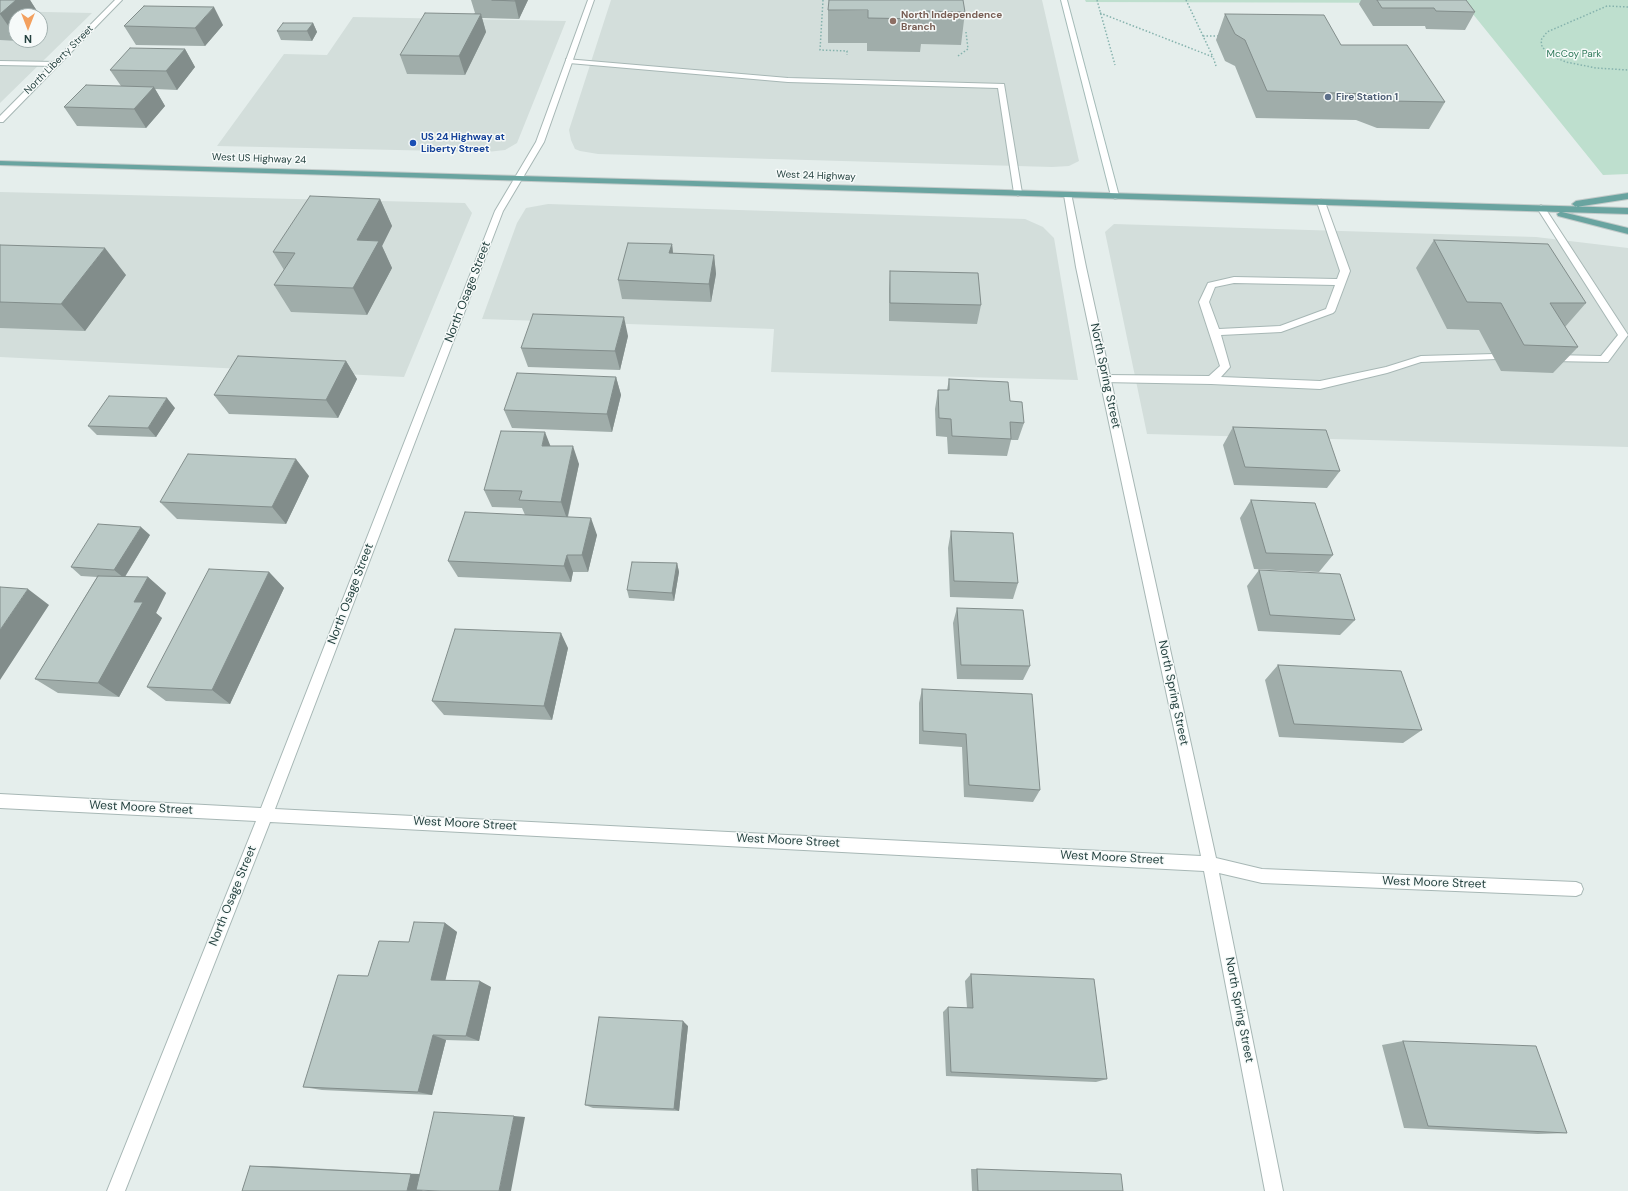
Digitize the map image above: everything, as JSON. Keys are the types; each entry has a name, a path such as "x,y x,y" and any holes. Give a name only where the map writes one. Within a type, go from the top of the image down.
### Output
{"main road":[{"name":"West US Highway 24","path":"0,163 517,178"},
{"name":"West 24 Highway","path":"517,178 1541,208"},
{"path":"1541,208 1628,196"},
{"path":"1541,208 1628,211"},
{"path":"1541,208 1628,232"}],"street":[{"name":"North Liberty Street","path":"0,120 119,0"},
{"name":"North Osage Street","path":"116,1191 266,814 499,211 517,178 540,142 591,0"},
{"path":"1064,0 1115,196"},
{"path":"569,61 788,80 1001,86 1018,193"},
{"path":"0,63 55,64"},
{"name":"North Spring Street","path":"1068,195 1081,267 1210,864 1274,1191"},
{"path":"1215,332 1281,329 1330,311 1345,271 1321,202"},
{"path":"1541,208 1623,335 1604,360 1544,358"},
{"path":"1211,380 1225,367 1215,332 1204,302 1211,285 1234,280 1341,282"},
{"path":"1106,379 1211,380 1320,385 1387,370 1421,359 1494,357"},
{"name":"West Moore Street","path":"0,801 1210,864 1262,876 1576,889"}],"path":[{"path":"823,0 820,50 847,51 847,56"},
{"path":"1096,0 1115,66"},
{"path":"1186,0 1216,66"},
{"path":"1628,7 1607,6 1547,32 1541,40 1542,47 1552,56 1566,62 1596,68 1628,70"},
{"path":"1100,13 1213,57"},
{"path":"952,58 963,54 968,49 966,32"},
{"path":"1203,36 1225,36"}],"shaded area":[{"path":"611,0 1042,0 1079,161 1069,166 1052,167 598,154 580,151 575,149 569,130"},
{"path":"0,11 8,11 8,48 48,48 48,12 92,13 0,103"},
{"path":"353,17 566,21 517,143 505,150 487,152 217,146 284,54 327,55"},
{"path":"0,192 465,203 472,213 404,377 0,357"},
{"path":"548,204 1025,219 1043,227 1054,238 1078,380 771,372 774,329 482,319 517,223 526,208"},
{"path":"1114,224 1536,237 1628,248 1628,447 1147,434 1105,232"}],"green space":[{"name":"McCoy Park","path":"1085,0 1628,0 1628,174 1603,175 1464,3 1086,2"}],"building":[{"path":"0,0 16,0 0,14"},
{"path":"492,0 515,0 515,1"},
{"path":"829,0 963,0 965,12 923,11 924,19 868,18 868,10 828,10"},
{"path":"1377,0 1466,0 1475,12 1436,11 1434,8 1382,8"},
{"path":"144,6 214,7 195,28 124,26"},
{"path":"425,13 481,14 459,56 400,55"},
{"path":"1225,14 1324,15 1341,45 1407,45 1445,102 1391,101 1370,94 1267,91 1245,40 1235,34"},
{"path":"283,23 313,23 307,31 277,31"},
{"path":"130,48 185,49 166,71 110,70"},
{"path":"86,85 154,87 134,109 64,107"},
{"path":"310,196 380,199 357,240 379,241 353,288 274,285 295,253 273,252"},
{"path":"1434,240 1548,244 1586,303 1550,303 1578,347 1524,345 1501,303 1467,302"},
{"path":"628,243 672,244 669,253 714,255 709,284 618,280"},
{"path":"0,245 105,248 61,304 0,302"},
{"path":"890,271 978,273 981,305 890,303"},
{"path":"533,314 624,317 615,351 521,348"},
{"path":"238,356 346,361 326,400 214,395"},
{"path":"517,373 616,377 607,414 504,410"},
{"path":"949,379 1008,382 1010,401 1022,402 1024,423 1010,422 1011,439 952,436 951,419 939,418 938,390 949,390"},
{"path":"109,396 167,398 148,428 88,426"},
{"path":"1233,427 1326,430 1340,471 1245,467"},
{"path":"501,431 545,432 542,446 573,446 561,502 519,500 522,491 484,490"},
{"path":"188,454 296,459 272,507 160,502"},
{"path":"1251,500 1315,503 1333,555 1266,553"},
{"path":"465,512 591,518 582,555 567,555 564,566 448,561"},
{"path":"98,524 141,527 114,570 71,567"},
{"path":"951,531 1013,533 1018,583 954,581"},
{"path":"632,562 677,563 672,593 627,590"},
{"path":"209,569 269,572 212,690 147,687"},
{"path":"1259,570 1340,574 1355,620 1270,615"},
{"path":"98,576 148,577 134,602 143,602 98,683 35,679"},
{"path":"0,587 28,589 0,630"},
{"path":"957,608 1023,610 1030,666 961,665"},
{"path":"455,629 561,633 544,706 432,701"},
{"path":"1278,665 1401,671 1422,730 1294,724"},
{"path":"922,689 1032,694 1040,790 969,785 966,734 923,731"},
{"path":"414,922 445,923 431,980 480,981 466,1036 433,1035 418,1092 303,1087 338,975 368,976 379,941 409,942"},
{"path":"971,974 1094,979 1107,1079 951,1072 948,1007 973,1008"},
{"path":"599,1017 683,1021 674,1109 585,1105"},
{"path":"1403,1041 1536,1046 1567,1133 1428,1126"},
{"path":"434,1112 514,1116 499,1191 416,1190"},
{"path":"250,1166 411,1174 407,1191 242,1191"},
{"path":"977,1169 1121,1174 1123,1191 978,1191"}],"place":[{"name":"North Independence Branch","path":"893,21"},
{"name":"Fire Station 1","path":"1328,97"},
{"name":"US 24 Highway at Liberty Street","path":"413,143"}]}
